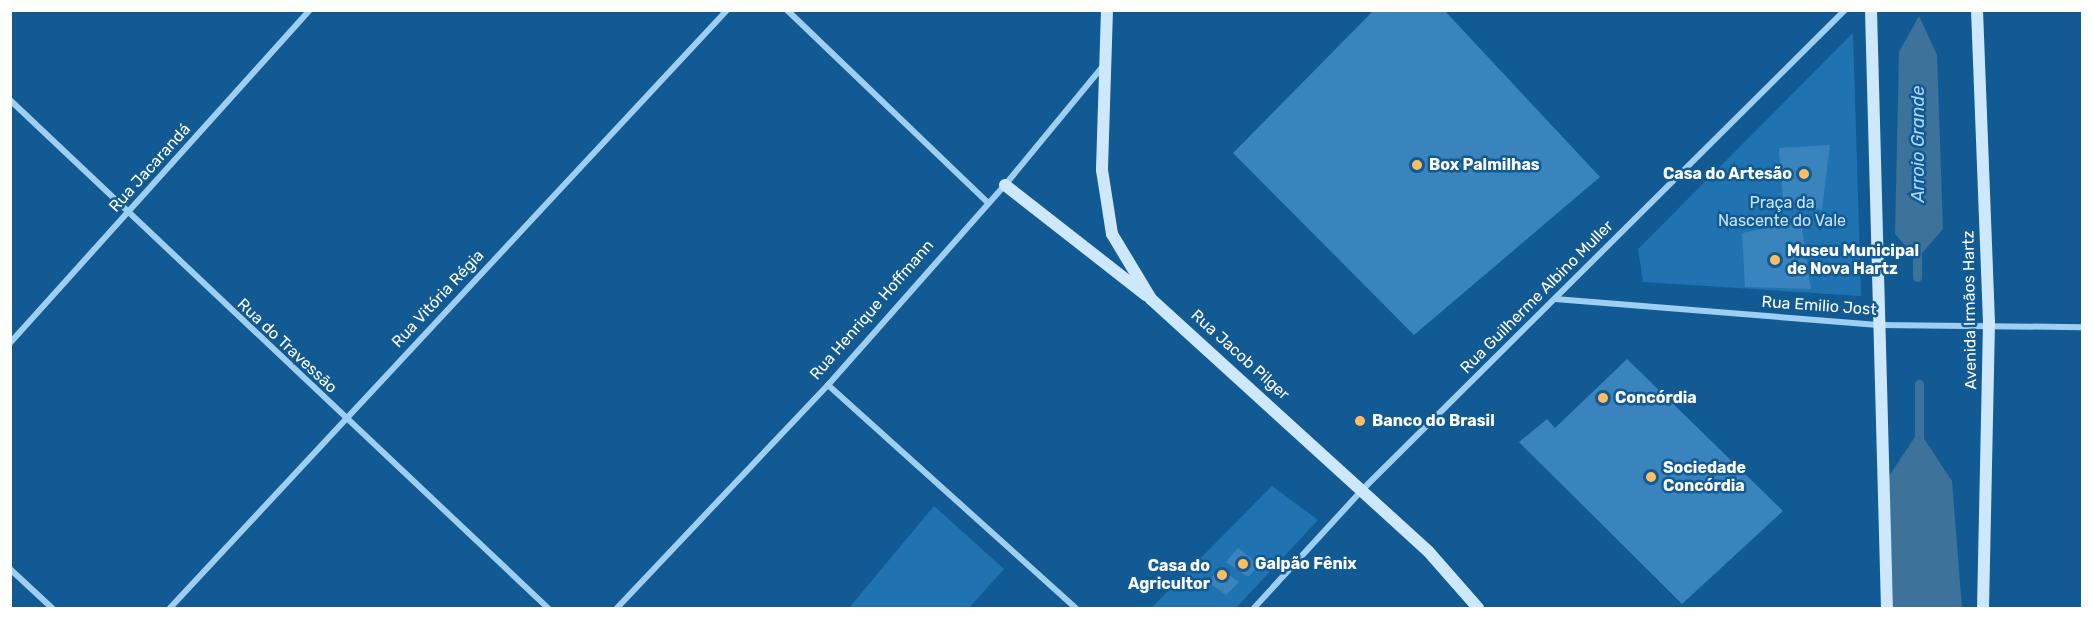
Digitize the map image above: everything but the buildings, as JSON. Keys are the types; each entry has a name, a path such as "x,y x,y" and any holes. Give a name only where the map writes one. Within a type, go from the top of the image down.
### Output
{"street":[{"name":"Rua Jacarandá","path":"10,343 310,10"},
{"name":"Rua Vitória Régia","path":"170,609 344,419 727,10"},
{"path":"787,10 988,203"},
{"path":"1103,66 1107,10"},
{"name":"Rua Guilherme Albino Muller","path":"1254,609 1362,490 1845,10"},
{"path":"1871,10 1887,609"},
{"name":"Avenida Irmãos Hartz","path":"1977,10 1989,323 1983,609"},
{"name":"Rua Henrique Hoffmann","path":"617,609 828,385 1005,185 1103,66"},
{"name":"Rua Jacob Pilger","path":"1103,66 1102,170 1112,234 1151,299 1428,551 1478,609"},
{"name":"Rua do Travessão","path":"10,100 344,419 548,609"},
{"path":"1005,185 1151,299"},
{"name":"Rua Emilio Jost","path":"1555,298 1878,325 1989,323 2082,327"},
{"path":"828,385 1076,609"},
{"path":"10,569 51,609"}],"green space":[{"name":"Praça da Nascente do Vale","path":"1853,33 1861,296 1643,282 1638,249"},
{"path":"1272,486 1318,520 1236,608 1151,608"},
{"path":"934,506 1004,569 969,608 849,608"}],"water":[{"path":"1919,16 1937,55 1943,229 1917,259 1895,234 1899,52"},
{"path":"1919,431 1952,481 1962,608 1893,608 1889,476"}],"waterway":[{"name":"Arroio Grande","path":"1917,246 1917,277"},
{"name":"Arroio Grande","path":"1919,384 1919,441"}],"place":[{"name":"Box Palmilhas","path":"1417,165"},
{"name":"Casa do Artesão","path":"1804,174"},
{"name":"Museu Municipal de Nova Hartz","path":"1775,260"},
{"name":"Concórdia","path":"1603,398"},
{"name":"Banco do Brasil","path":"1360,421"},
{"name":"Sociedade Concórdia","path":"1651,477"},
{"name":"Galpão Fênix","path":"1243,564"},
{"name":"Casa do Agricultor","path":"1222,575"}]}
